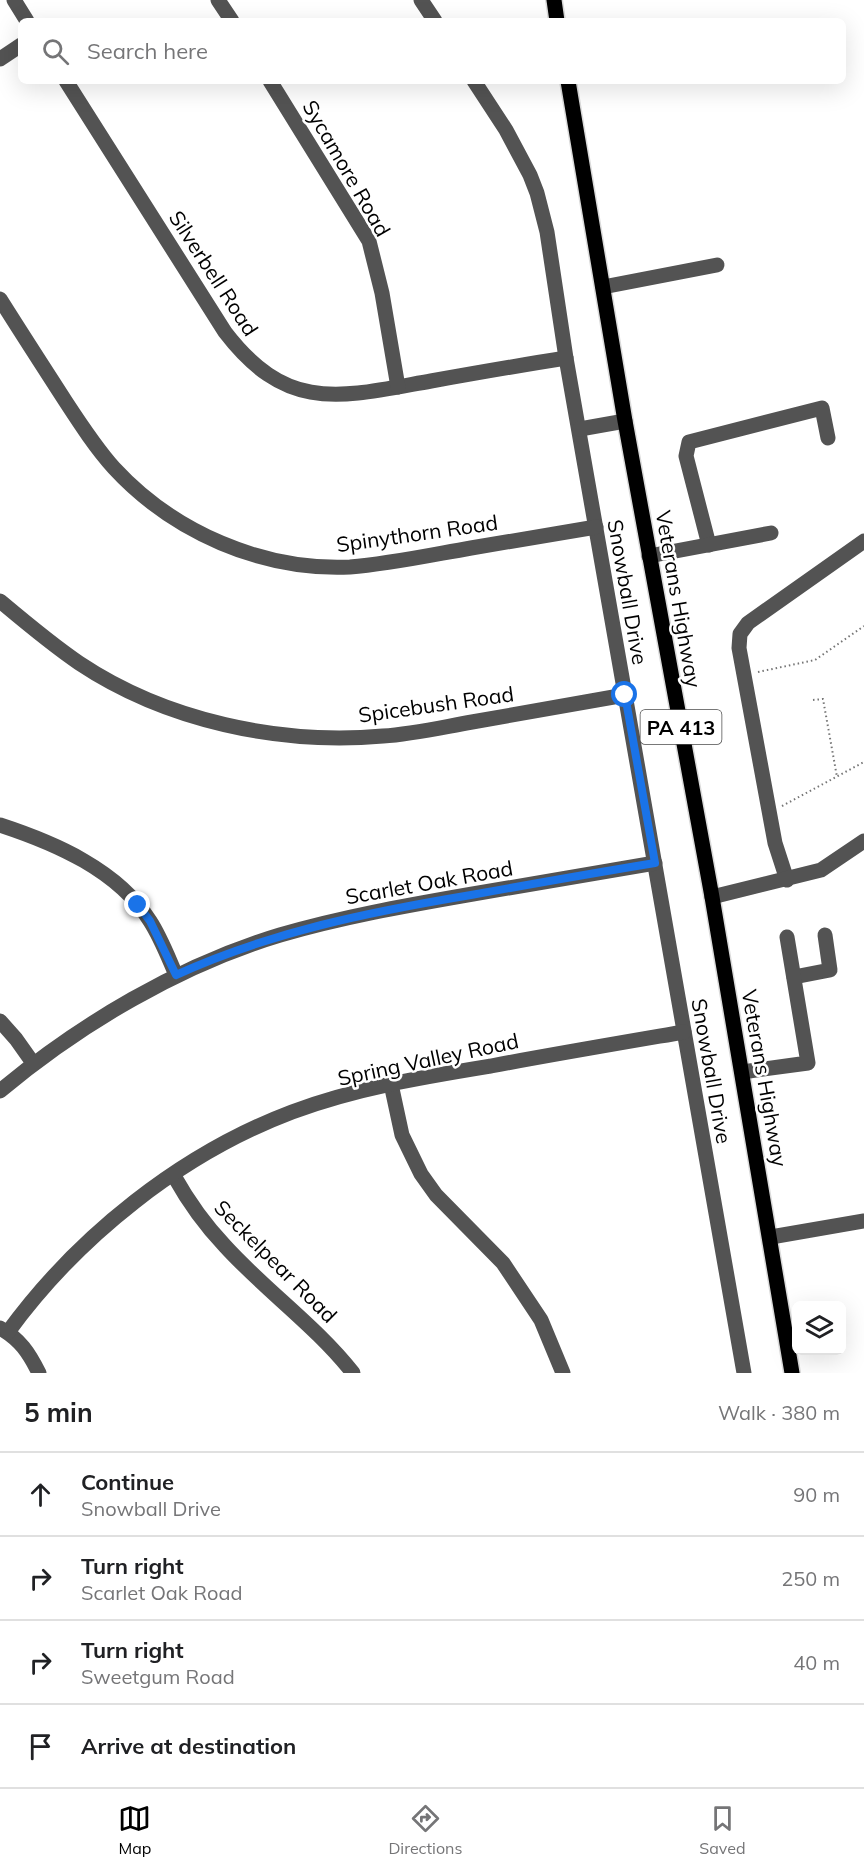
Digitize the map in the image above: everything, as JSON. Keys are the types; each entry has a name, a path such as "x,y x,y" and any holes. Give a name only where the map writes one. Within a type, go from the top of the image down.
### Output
{"main road":[{"path":"554,0 557,18"},
{"name":"Veterans Highway","path":"569,84 625,421 712,897 771,1237 792,1373"}],"street":[{"path":"14,0 25,18"},
{"path":"218,0 230,18"},
{"path":"421,0 433,18"},
{"path":"0,59 18,47"},
{"name":"Silverbell Road","path":"68,84 225,332 241,352 264,373 286,384 320,394 358,393 567,358"},
{"name":"Sycamore Road","path":"272,84 369,241 382,293 398,387"},
{"name":"Snowball Drive","path":"476,84 506,130 530,175 547,232 625,695 744,1373"},
{"path":"603,287 717,265"},
{"name":"Spinythorn Road","path":"0,299 92,441 113,467 152,504 178,522 241,551 300,564 349,567 392,562 596,527"},
{"path":"709,545 686,456 689,442 822,408 828,438"},
{"path":"580,429 625,421"},
{"path":"649,556 771,533"},
{"path":"787,880 775,843 739,648 740,634 748,623 864,541"},
{"name":"Spicebush Road","path":"0,601 73,659 123,688 162,705 211,721 275,734 353,738 402,734 625,695"},
{"path":"0,825 76,857 119,886 150,921 176,975"},
{"path":"712,897 820,870 864,842"},
{"name":"Scarlet Oak Road","path":"0,1091 78,1031 176,975 272,938 357,915 655,863"},
{"path":"794,977 830,970 825,935"},
{"path":"742,1072 808,1063 787,937"},
{"path":"0,1021 33,1064"},
{"name":"Spring Valley Road","path":"4,1330 102,1228 146,1194 208,1152 292,1112 359,1091 391,1084 684,1032"},
{"path":"391,1084 402,1135 421,1173 442,1202 502,1263 541,1320 563,1373"},
{"name":"Seckelpear Road","path":"174,1176 198,1214 226,1248 320,1336 353,1373"},
{"path":"771,1237 864,1221"},
{"path":"4,1330 19,1340 28,1351 39,1373"}],"path":[{"path":"744,675 815,660 864,626"},
{"path":"813,700 823,699 837,777"},
{"path":"769,808 783,806 864,762"}],"route":[{"path":"138,905 150,921 176,975 280,935 357,915 655,863 625,695"}]}
